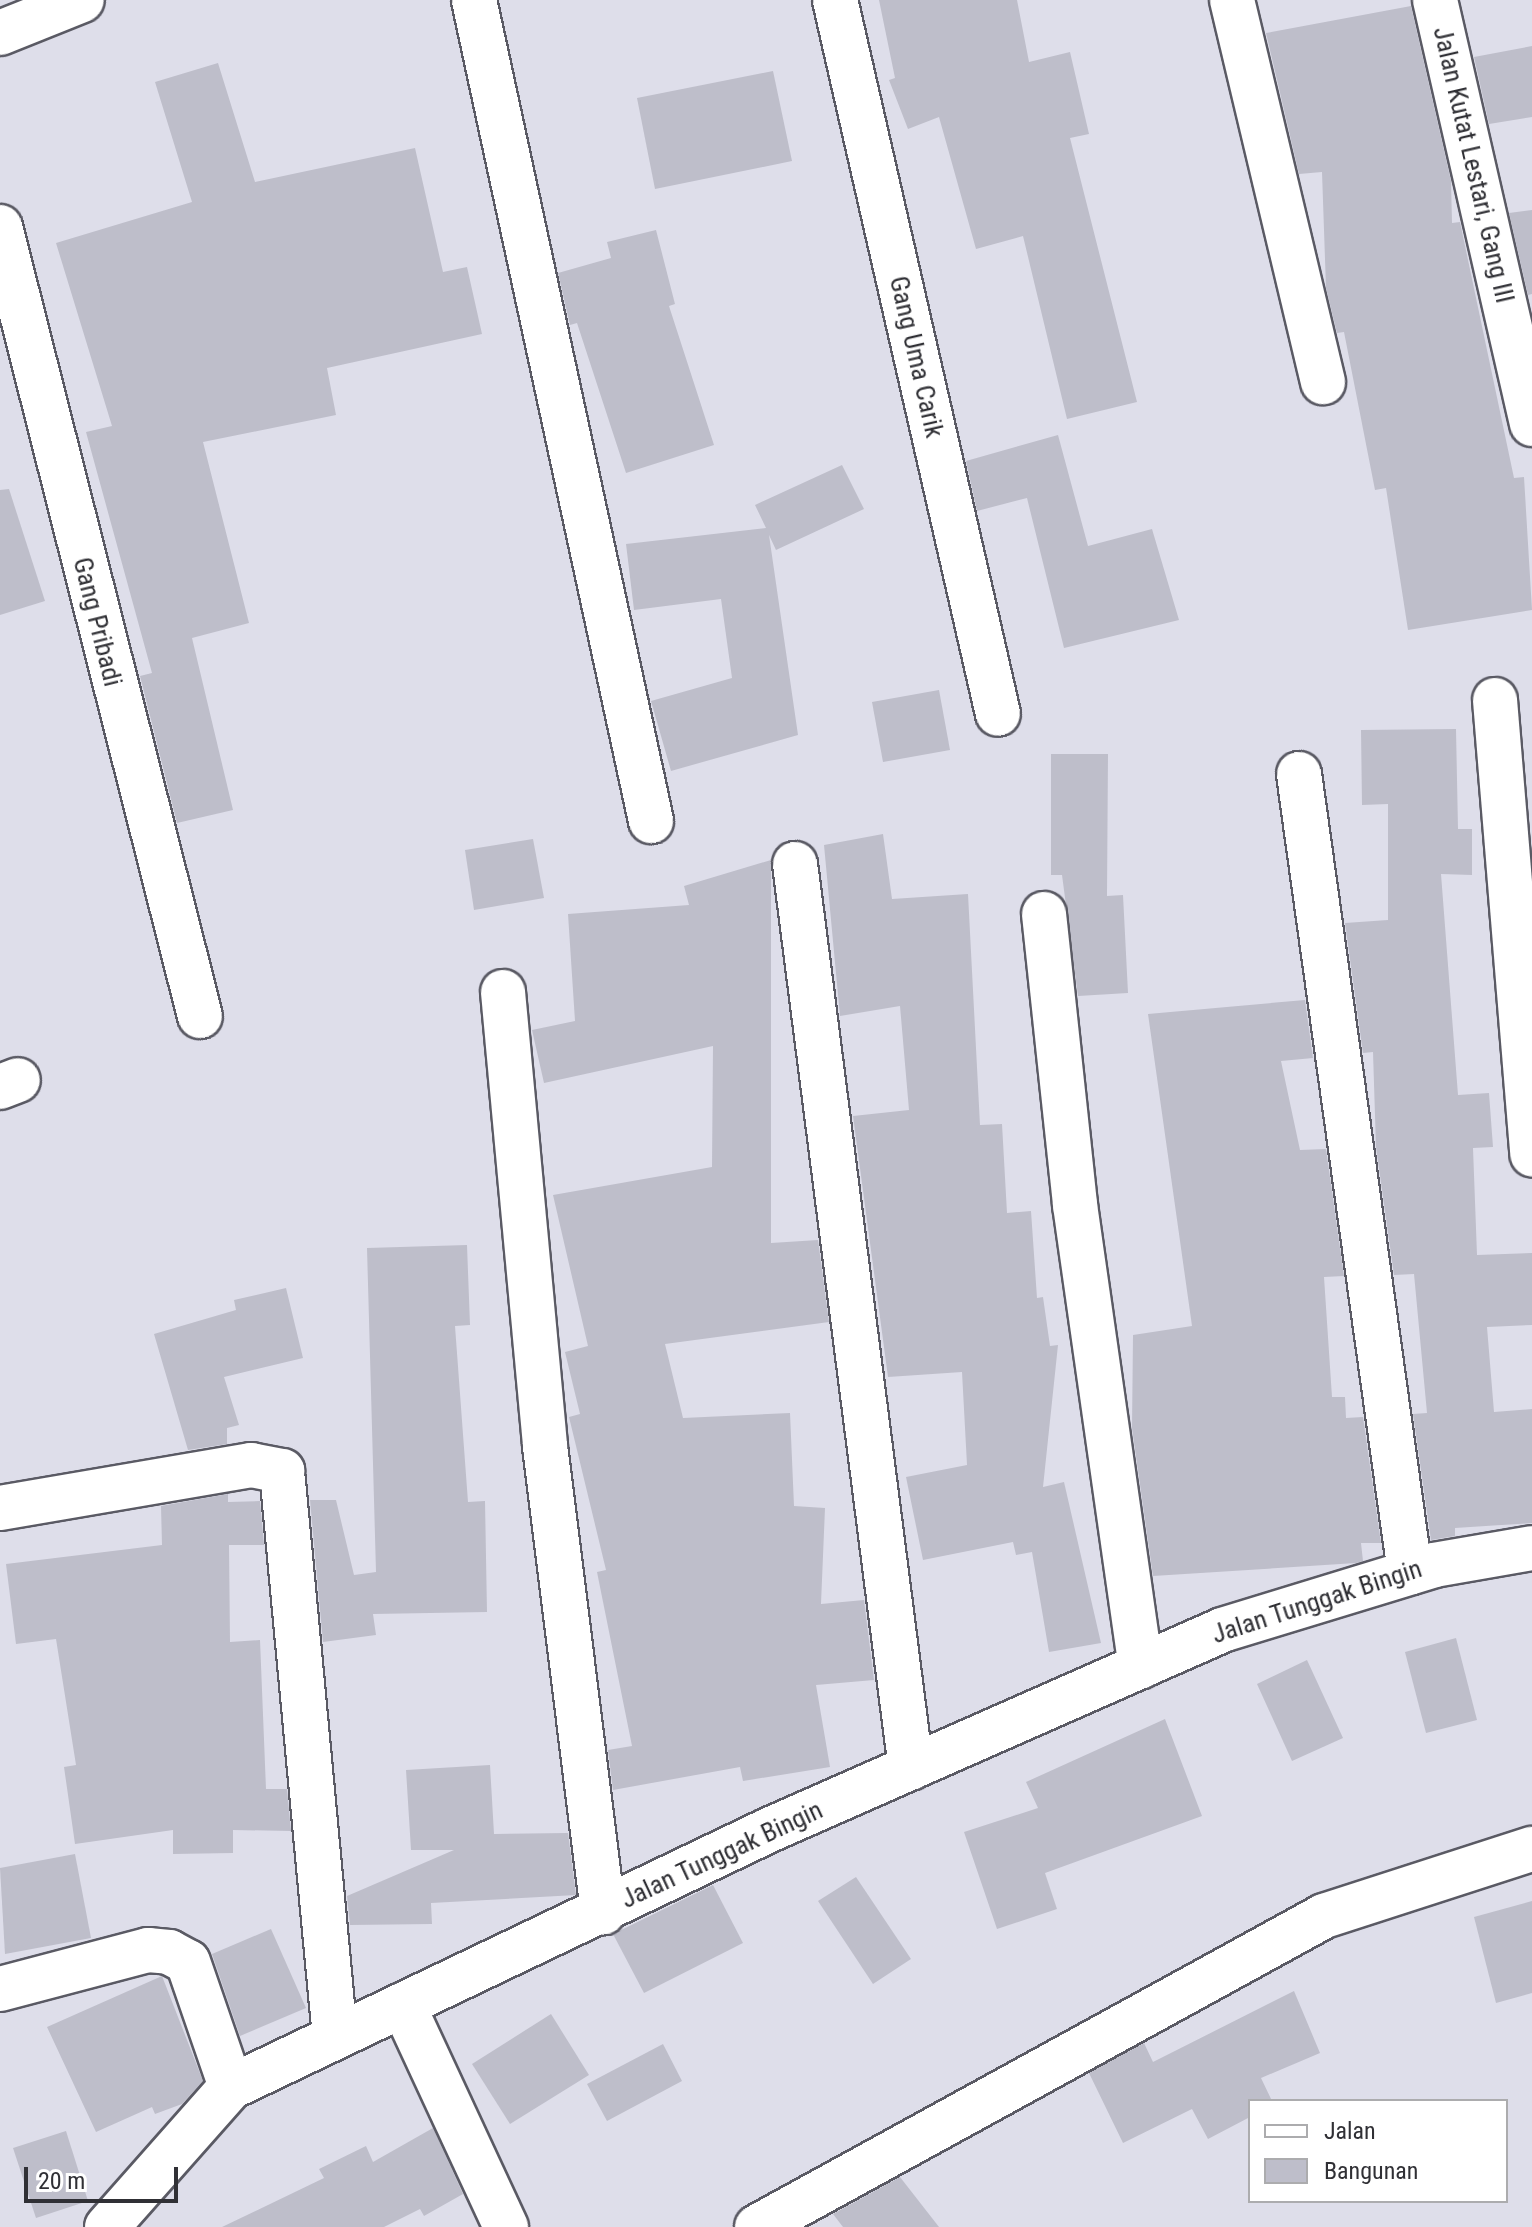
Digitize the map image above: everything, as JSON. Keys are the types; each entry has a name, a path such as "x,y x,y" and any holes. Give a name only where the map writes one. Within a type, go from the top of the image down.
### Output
{"street":[{"path":"0,33 82,0"},
{"path":"474,0 651,821"},
{"name":"Gang Uma Carik","path":"835,0 998,714"},
{"path":"1232,0 1323,382"},
{"name":"Jalan Kutat Lestari, Gang III","path":"1435,0 1532,424"},
{"name":"Gang Pribadi","path":"0,227 200,1016"},
{"path":"1495,700 1532,1154"},
{"path":"1299,774 1410,1572"},
{"path":"795,864 911,1768"},
{"path":"1044,914 1075,1205 1141,1666"},
{"path":"503,992 545,1446 603,1912"},
{"path":"0,1508 251,1465 282,1471 335,2037"},
{"name":"Jalan Tunggak Bingin","path":"231,2087 911,1768 1222,1630 1410,1572 1532,1548"},
{"path":"757,2227 1324,1916 1532,1849"},
{"path":"0,1989 148,1950 169,1952 188,1962 231,2087 107,2227"},
{"path":"403,2005 506,2227"}],"building":[{"path":"879,0 1017,0 1029,62 1070,52 1089,134 1070,138 1137,402 1067,419 1023,236 976,249 939,117 908,129 889,80 895,78"},
{"path":"1411,6 1451,181 1452,223 1460,222 1514,478 1524,477 1532,610 1408,630 1386,488 1375,490 1344,332 1337,333 1326,288 1322,172 1299,174 1266,33"},
{"path":"1532,46 1532,117 1489,124 1474,57"},
{"path":"218,63 255,182 415,148 443,272 467,267 482,334 327,368 336,415 203,442 249,623 192,638 233,810 177,823 140,676 152,673 86,432 112,426 56,243 192,202 155,82"},
{"path":"773,71 792,161 655,189 637,98"},
{"path":"1532,210 1532,294 1528,295 1509,213"},
{"path":"656,230 675,304 669,306 714,445 626,473 577,323 570,325 558,273 611,258 607,242"},
{"path":"1058,435 1088,546 1152,529 1179,620 1064,648 1027,498 977,511 966,461"},
{"path":"842,465 864,509 776,550 769,535 798,735 671,771 651,701 732,678 721,599 634,610 626,544 766,528 755,505"},
{"path":"9,489 45,601 0,615 0,490"},
{"path":"939,690 950,750 883,762 872,702"},
{"path":"1456,729 1458,829 1472,829 1472,875 1441,874 1458,1095 1489,1093 1493,1147 1473,1148 1477,1255 1532,1253 1532,1325 1487,1327 1494,1412 1532,1409 1532,1523 1455,1528 1455,1536 1431,1540 1413,1414 1427,1413 1414,1274 1394,1275 1376,1147 1373,1052 1363,1053 1345,923 1388,920 1388,804 1362,805 1361,730"},
{"path":"1051,754 1108,754 1107,896 1123,895 1128,993 1078,996 1062,875 1051,875"},
{"path":"883,834 892,899 968,894 980,1125 1002,1124 1007,1213 1031,1211 1037,1298 1043,1297 1050,1346 1058,1345 1043,1487 1064,1482 1101,1643 1049,1652 1032,1552 1016,1555 1013,1542 923,1560 906,1477 967,1465 962,1372 888,1377 853,1116 909,1110 900,1006 840,1016 824,845"},
{"path":"533,839 544,898 474,910 465,850"},
{"path":"771,860 771,1243 818,1240 829,1322 665,1344 683,1418 790,1413 794,1506 825,1508 821,1604 864,1600 874,1680 816,1685 830,1767 743,1781 740,1767 613,1790 608,1750 632,1746 597,1572 606,1570 569,1417 580,1414 565,1352 588,1346 553,1195 712,1167 713,1046 544,1083 532,1030 575,1021 568,914 689,905 684,886"},
{"path":"1305,1000 1313,1058 1281,1061 1300,1150 1326,1149 1344,1276 1324,1277 1332,1397 1345,1397 1346,1418 1363,1417 1381,1543 1361,1543 1363,1561 1356,1563 1153,1576 1132,1428 1133,1335 1192,1326 1148,1014"},
{"path":"467,1245 470,1325 455,1326 468,1502 485,1501 487,1612 373,1614 376,1635 323,1642 310,1500 336,1500 354,1575 376,1572 367,1248"},
{"path":"286,1288 303,1358 224,1377 239,1425 227,1428 227,1444 188,1450 154,1334 236,1310 234,1300"},
{"path":"228,1494 228,1502 260,1501 264,1545 229,1545 230,1642 260,1640 266,1789 287,1789 291,1831 233,1830 233,1853 173,1854 173,1830 75,1844 64,1767 76,1765 56,1639 16,1644 6,1564 162,1545 161,1506"},
{"path":"1456,1638 1477,1720 1426,1733 1405,1652"},
{"path":"1307,1660 1343,1738 1292,1761 1257,1684"},
{"path":"1165,1719 1202,1816 1045,1873 1057,1909 997,1929 964,1832 1038,1808 1026,1782"},
{"path":"490,1765 494,1834 568,1833 576,1895 431,1903 432,1924 350,1925 347,1896 454,1850 411,1850 406,1770"},
{"path":"75,1854 91,1938 5,1954 0,1868"},
{"path":"856,1877 911,1959 873,1984 818,1901"},
{"path":"713,1885 743,1943 644,1993 613,1934"},
{"path":"1532,1901 1532,1993 1496,2003 1474,1917"},
{"path":"271,1929 306,2008 240,2036 212,1954"},
{"path":"162,1976 203,2081 182,2104 155,2114 152,2107 96,2132 47,2027"},
{"path":"1294,1991 1320,2053 1261,2078 1271,2099 1248,2099 1248,2118 1208,2139 1192,2109 1123,2143 1089,2073 1144,2043 1153,2062"},
{"path":"551,2014 589,2075 510,2124 472,2064"},
{"path":"663,2044 682,2081 607,2121 587,2084"},
{"path":"433,2128 463,2194 424,2216 420,2209 384,2227 222,2227 324,2178 319,2169 366,2146 373,2162"},
{"path":"66,2131 88,2201 36,2218 13,2148"},
{"path":"900,2177 939,2227 843,2227 833,2214"}]}
